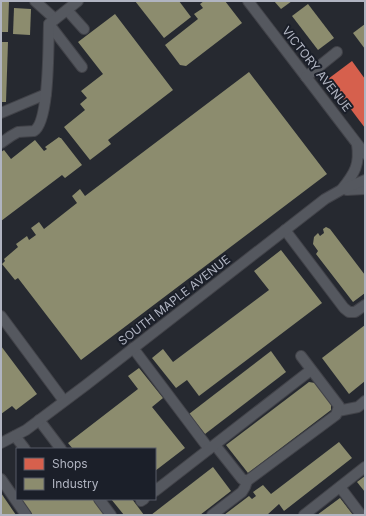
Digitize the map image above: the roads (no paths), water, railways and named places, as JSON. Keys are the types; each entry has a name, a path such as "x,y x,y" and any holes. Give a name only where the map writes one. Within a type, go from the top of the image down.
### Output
{"street":[{"path":"35,1 52,22 82,67"},
{"name":"VICTORY AVENUE","path":"248,1 365,154"},
{"path":"1,144 18,132 30,132 37,129 41,124 46,98 52,22 70,5 84,29"},
{"path":"306,77 337,52"},
{"path":"1,113 46,98"},
{"path":"341,190 357,165 359,156 357,143"},
{"name":"SOUTH MAPLE AVENUE","path":"1,443 15,436 39,420 325,199 341,190 365,180"},
{"path":"341,190 365,189"},
{"path":"285,230 344,308 349,312 355,312 365,305"},
{"path":"1,316 64,401"},
{"path":"133,348 212,447 242,479 247,481"},
{"path":"212,515 242,492 247,481 336,415 339,406 301,356"},
{"path":"156,490 311,370"},
{"path":"338,411 358,406 365,401"},
{"path":"39,420 60,448"},
{"path":"15,436 24,448"},
{"path":"304,515 365,467"},
{"path":"1,479 26,515"},
{"path":"340,487 361,515"},
{"path":"100,500 111,515"}]}
